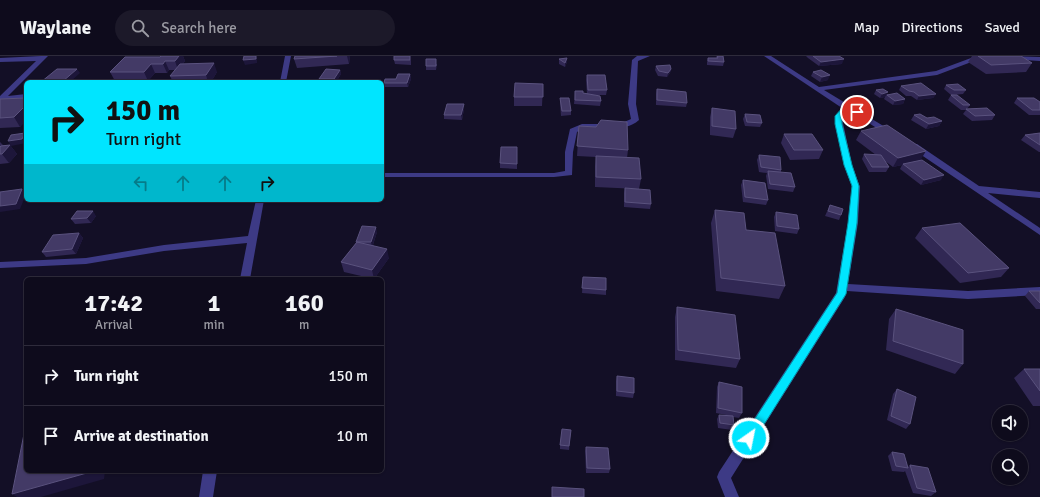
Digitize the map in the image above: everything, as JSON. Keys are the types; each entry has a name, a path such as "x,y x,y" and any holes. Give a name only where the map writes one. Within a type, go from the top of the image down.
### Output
{"street":[{"path":"283,80 288,56"},
{"path":"384,175 554,175 569,173 569,152 573,131 582,126 620,126 635,120 632,104 635,60 640,57 647,56"},
{"path":"768,56 846,108 857,112 895,135"},
{"path":"0,60 43,57"},
{"path":"1,99 43,57"},
{"path":"818,89 890,78 937,73 973,59 991,58"},
{"path":"1005,58 1040,59"},
{"path":"1,99 24,96"},
{"path":"732,497 724,477 841,294 853,223 856,186 848,165 839,124 839,116 846,108"},
{"path":"908,143 1040,232"},
{"path":"977,189 1040,195"},
{"path":"245,277 260,202"},
{"path":"0,265 86,261 164,248 252,239"},
{"path":"843,287 968,295 1040,291"},
{"path":"206,497 210,473"}],"building":[{"path":"179,56 175,61 165,61 163,64 151,64 144,72 110,72 125,57"},
{"path":"244,56 256,56 256,59 243,60"},
{"path":"295,56 337,56 294,59"},
{"path":"394,56 410,56 410,60 394,60"},
{"path":"717,56 723,56 724,62 708,61 708,58 718,58"},
{"path":"813,56 839,56 844,59 821,62"},
{"path":"978,56 1021,56 1032,63 991,65"},
{"path":"567,58 565,63 559,59"},
{"path":"426,59 436,59 436,66 426,66"},
{"path":"214,63 206,75 170,76 180,64"},
{"path":"670,65 671,69 668,73 659,71 656,66"},
{"path":"57,69 77,69 64,80 43,80"},
{"path":"326,69 340,70 334,79 319,79"},
{"path":"821,70 830,75 822,77 813,72"},
{"path":"398,74 410,74 407,83 384,83 385,79 396,79"},
{"path":"587,75 605,75 607,90 588,90"},
{"path":"515,83 543,84 543,97 514,97"},
{"path":"921,83 936,94 919,96 901,86"},
{"path":"958,84 966,90 954,90 946,85"},
{"path":"657,89 686,92 687,103 657,100"},
{"path":"883,89 888,92 882,94 876,90"},
{"path":"575,91 583,91 583,93 600,96 601,101 575,100"},
{"path":"897,93 905,99 895,101 887,95"},
{"path":"951,95 957,95 970,105 963,105"},
{"path":"24,98 24,107 14,117 0,118 0,99"},
{"path":"560,98 569,98 571,111 562,111"},
{"path":"1017,98 1034,98 1040,102 1040,110 1032,110"},
{"path":"447,104 464,104 461,115 444,115"},
{"path":"712,108 735,111 736,129 712,126"},
{"path":"987,108 995,115 975,116 966,109"},
{"path":"745,114 760,115 762,123 747,122"},
{"path":"920,114 927,118 934,117 942,121 929,124 914,115"},
{"path":"601,120 627,122 628,150 577,146 579,126 596,127"},
{"path":"887,125 926,151 898,158 861,131"},
{"path":"24,133 22,139 8,141 11,135"},
{"path":"1040,133 1040,145 1025,135"},
{"path":"784,134 812,134 823,150 794,150"},
{"path":"10,145 2,154 0,154 1,146"},
{"path":"501,147 517,147 517,164 500,163"},
{"path":"864,154 881,155 889,167 872,167"},
{"path":"759,155 780,157 781,170 761,167"},
{"path":"596,156 639,158 641,179 596,177"},
{"path":"922,160 944,175 924,180 903,164"},
{"path":"768,171 791,173 795,187 770,184"},
{"path":"743,180 765,183 768,200 745,197"},
{"path":"625,188 650,190 651,204 625,202"},
{"path":"22,189 16,204 0,206 0,192"},
{"path":"830,205 843,209 841,215 828,211"},
{"path":"715,210 744,213 746,230 775,233 785,286 721,278"},
{"path":"77,211 93,211 87,218 71,219"},
{"path":"776,212 797,215 799,229 777,226"},
{"path":"960,223 1009,268 968,273 922,228"},
{"path":"362,226 376,227 371,242 356,242"},
{"path":"79,233 72,249 42,252 53,235"},
{"path":"357,242 387,249 372,270 341,262"},
{"path":"583,277 606,278 606,290 582,288"},
{"path":"1029,291 1040,291 1040,303"},
{"path":"677,307 735,315 740,359 678,350"},
{"path":"896,309 963,330 963,364 893,341"},
{"path":"1024,369 1040,369 1040,391"},
{"path":"617,376 634,378 634,393 617,391"},
{"path":"719,382 742,387 742,413 718,408"},
{"path":"897,389 916,397 910,424 891,416"},
{"path":"719,415 733,416 734,425 720,423"},
{"path":"562,429 571,430 569,446 560,445"},
{"path":"24,434 24,473 87,473 12,494"},
{"path":"586,447 608,448 610,469 587,468"},
{"path":"892,452 904,454 908,468 896,466"},
{"path":"910,465 928,468 936,492 917,488"},
{"path":"552,487 584,489 584,497 552,497"}],"route":[{"path":"749,438 841,294 853,223 856,186 848,165 839,124 839,116 846,108 857,112"}]}
